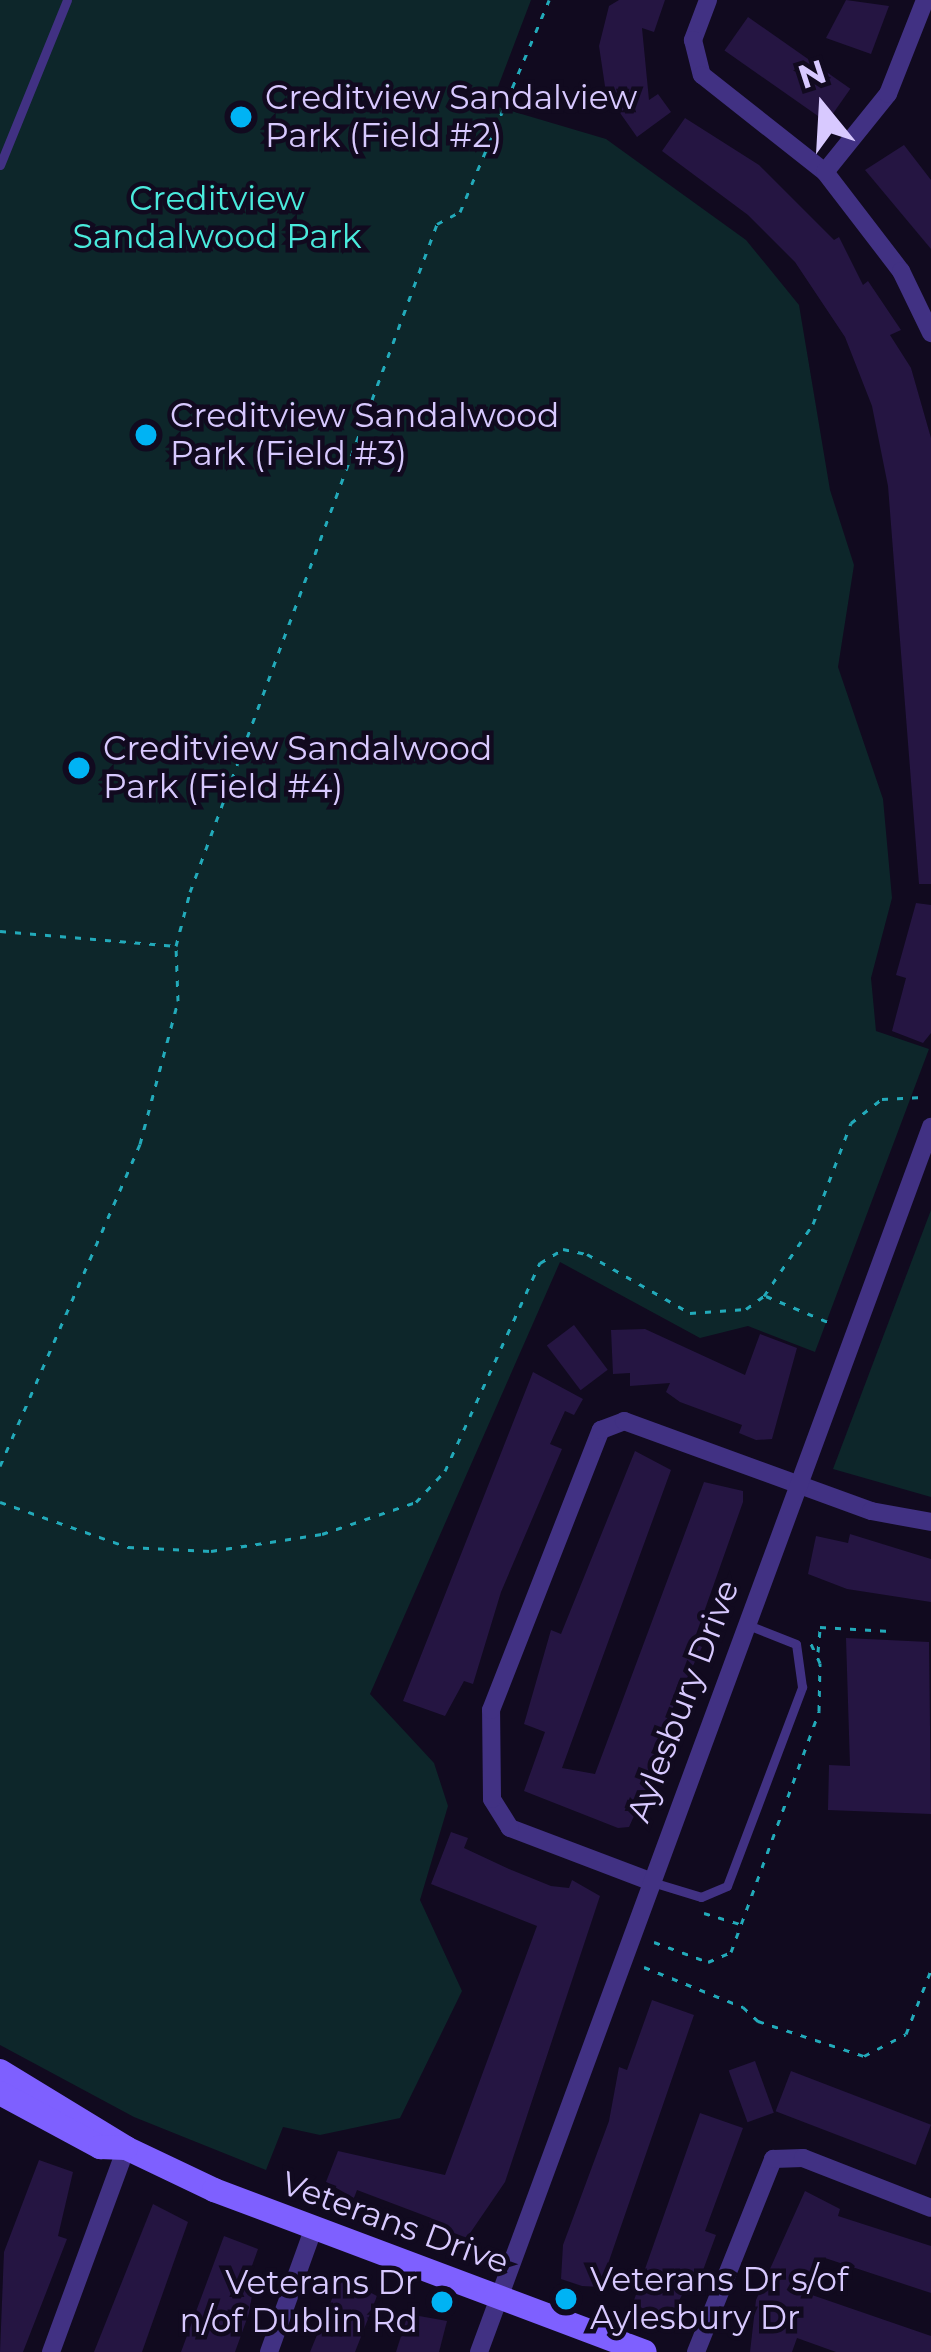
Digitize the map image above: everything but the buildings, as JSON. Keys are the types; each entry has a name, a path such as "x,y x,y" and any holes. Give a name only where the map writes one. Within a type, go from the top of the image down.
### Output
{"street":[{"path":"708,0 693,40 702,75 825,172 922,288 931,333"},
{"path":"825,172 888,94 925,0"},
{"name":"Aylesbury Drive","path":"479,2352 647,1880 931,1127"},
{"path":"647,1880 500,1821 492,1799 491,1710 590,1449 607,1425 624,1421 797,1484 931,1522"},
{"name":"Veterans Drive","path":"0,2071 126,2148 313,2230 644,2352"},
{"name":"Veterans Drive","path":"0,2093 100,2147 126,2148"},
{"path":"51,2352 126,2148"},
{"path":"696,2352 773,2159 803,2158 931,2208"},
{"path":"269,2352 313,2230"}],"lane":[{"path":"0,166 67,0"},
{"path":"647,1880 712,1898 727,1886 745,1841 805,1678 796,1644 744,1624"}],"path":[{"path":"0,1466 140,1144 178,1001 176,946 437,224 460,212 549,0"},
{"path":"0,931 176,946"},
{"path":"0,1502 128,1547 211,1551 322,1534 416,1502 445,1471 540,1263 562,1249 587,1254 690,1313 746,1309 764,1296 813,1224 851,1123 882,1099 923,1096"},
{"path":"764,1296 828,1322"},
{"path":"818,1655 820,1628 890,1631"},
{"path":"692,1909 742,1924"},
{"path":"644,1966 743,2007 758,2021 864,2056 906,2034 931,1970"}],"green space":[{"name":"Creditview Sandalwood Park","path":"0,0 531,0 491,105 606,139 746,240 799,305 830,490 854,565 838,667 883,799 892,898 871,978 876,1031 929,1049 815,1352 748,1326 700,1338 560,1262 370,1694 434,1763 448,1806 420,1900 462,1991 400,2118 320,2135 283,2127 266,2170 134,2117 0,2045"},
{"path":"931,1210 931,1497 833,1469"}],"place":[{"name":"Creditview Sandalview Park (Field #2)","path":"241,117"},
{"name":"Creditview Sandalwood Park (Field #3)","path":"146,435"},
{"name":"Creditview Sandalwood Park (Field #4)","path":"79,768"},
{"name":"Veterans Dr s/of Aylesbury Dr","path":"566,2299"},
{"name":"Veterans Dr n/of Dublin Rd","path":"442,2302"}]}
